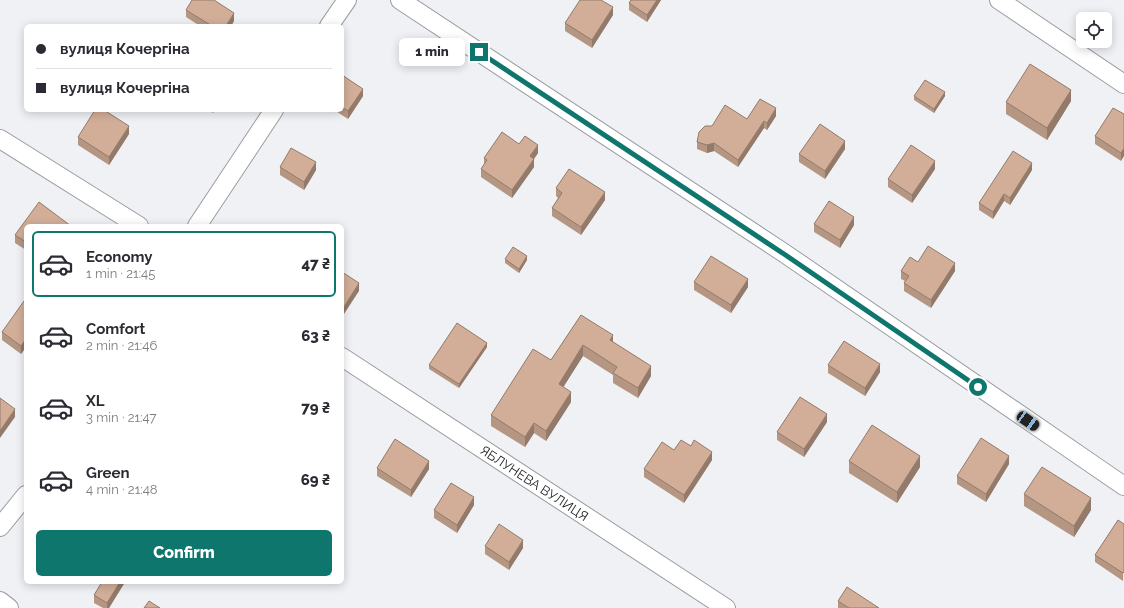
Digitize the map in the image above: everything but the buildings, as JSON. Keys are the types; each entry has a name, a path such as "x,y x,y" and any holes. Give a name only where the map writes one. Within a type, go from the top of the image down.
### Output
{"street":[{"path":"331,24 347,0"},
{"path":"400,0 784,254 1124,486"},
{"path":"999,0 1124,84"},
{"path":"198,224 273,112"},
{"path":"0,139 136,224"},
{"name":"ЯБЛУНЕВА ВУЛИЦЯ","path":"344,358 726,608"},
{"path":"0,527 24,497"},
{"path":"0,601 9,608"}],"route":[{"path":"479,52 784,254 978,387"}]}
